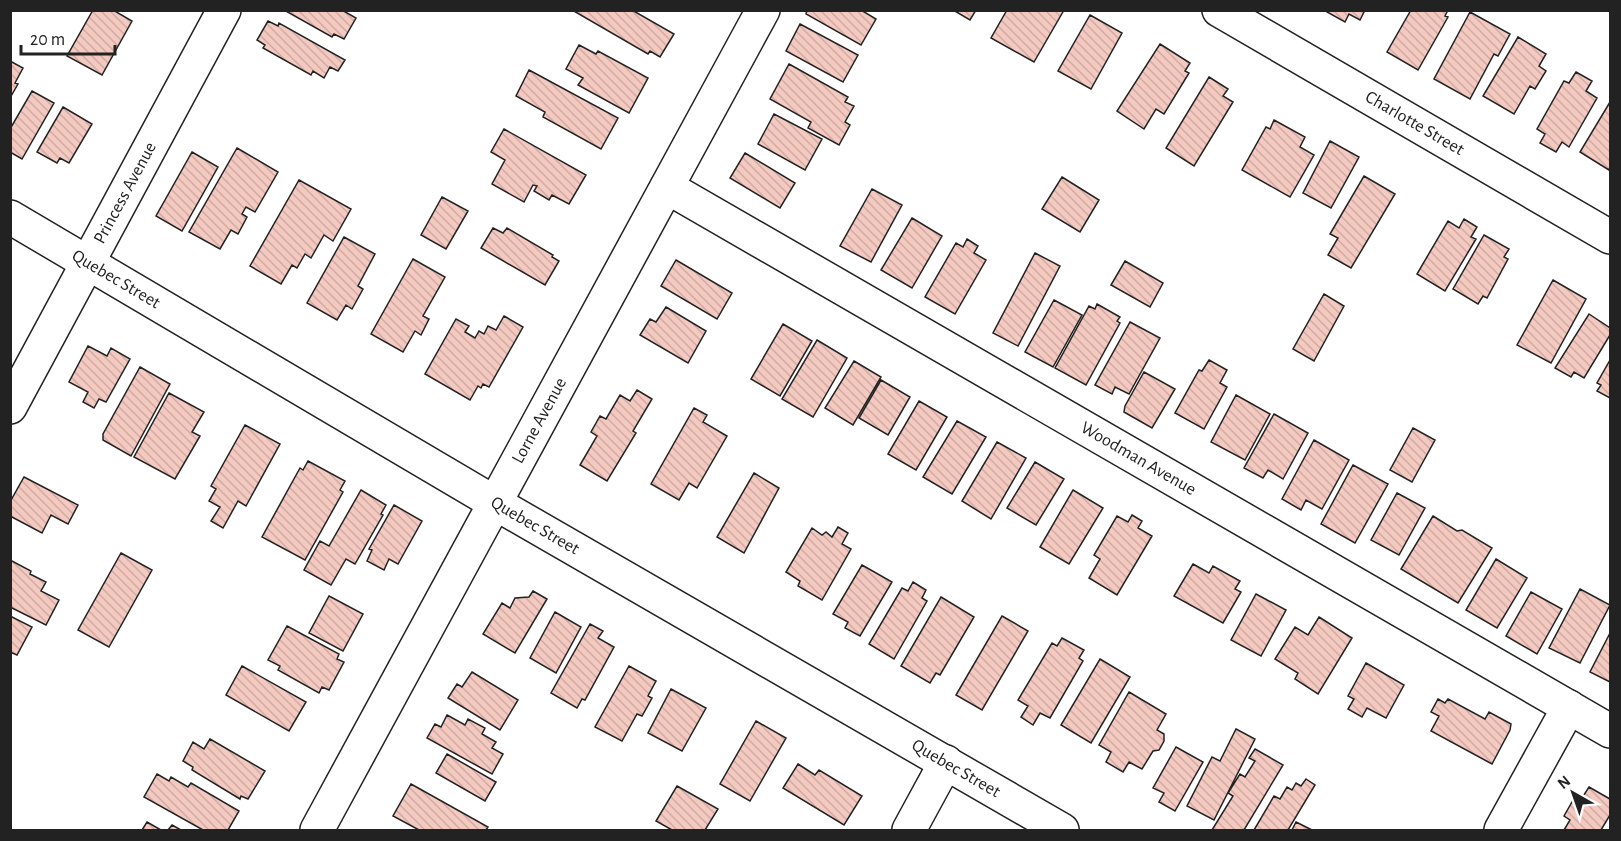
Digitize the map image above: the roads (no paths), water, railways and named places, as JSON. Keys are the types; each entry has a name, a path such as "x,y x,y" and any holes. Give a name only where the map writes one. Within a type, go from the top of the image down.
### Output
{"street":[{"name":"Princess Avenue","path":"10,407 224,10"},
{"name":"Lorne Avenue","path":"317,831 763,10"},
{"name":"Charlotte Street","path":"1219,10 1611,237"},
{"name":"Woodman Avenue","path":"667,187 1611,730"},
{"name":"Quebec Street","path":"10,217 495,503 1062,831"},
{"path":"1501,831 1569,706"},
{"path":"909,831 946,762"}]}
